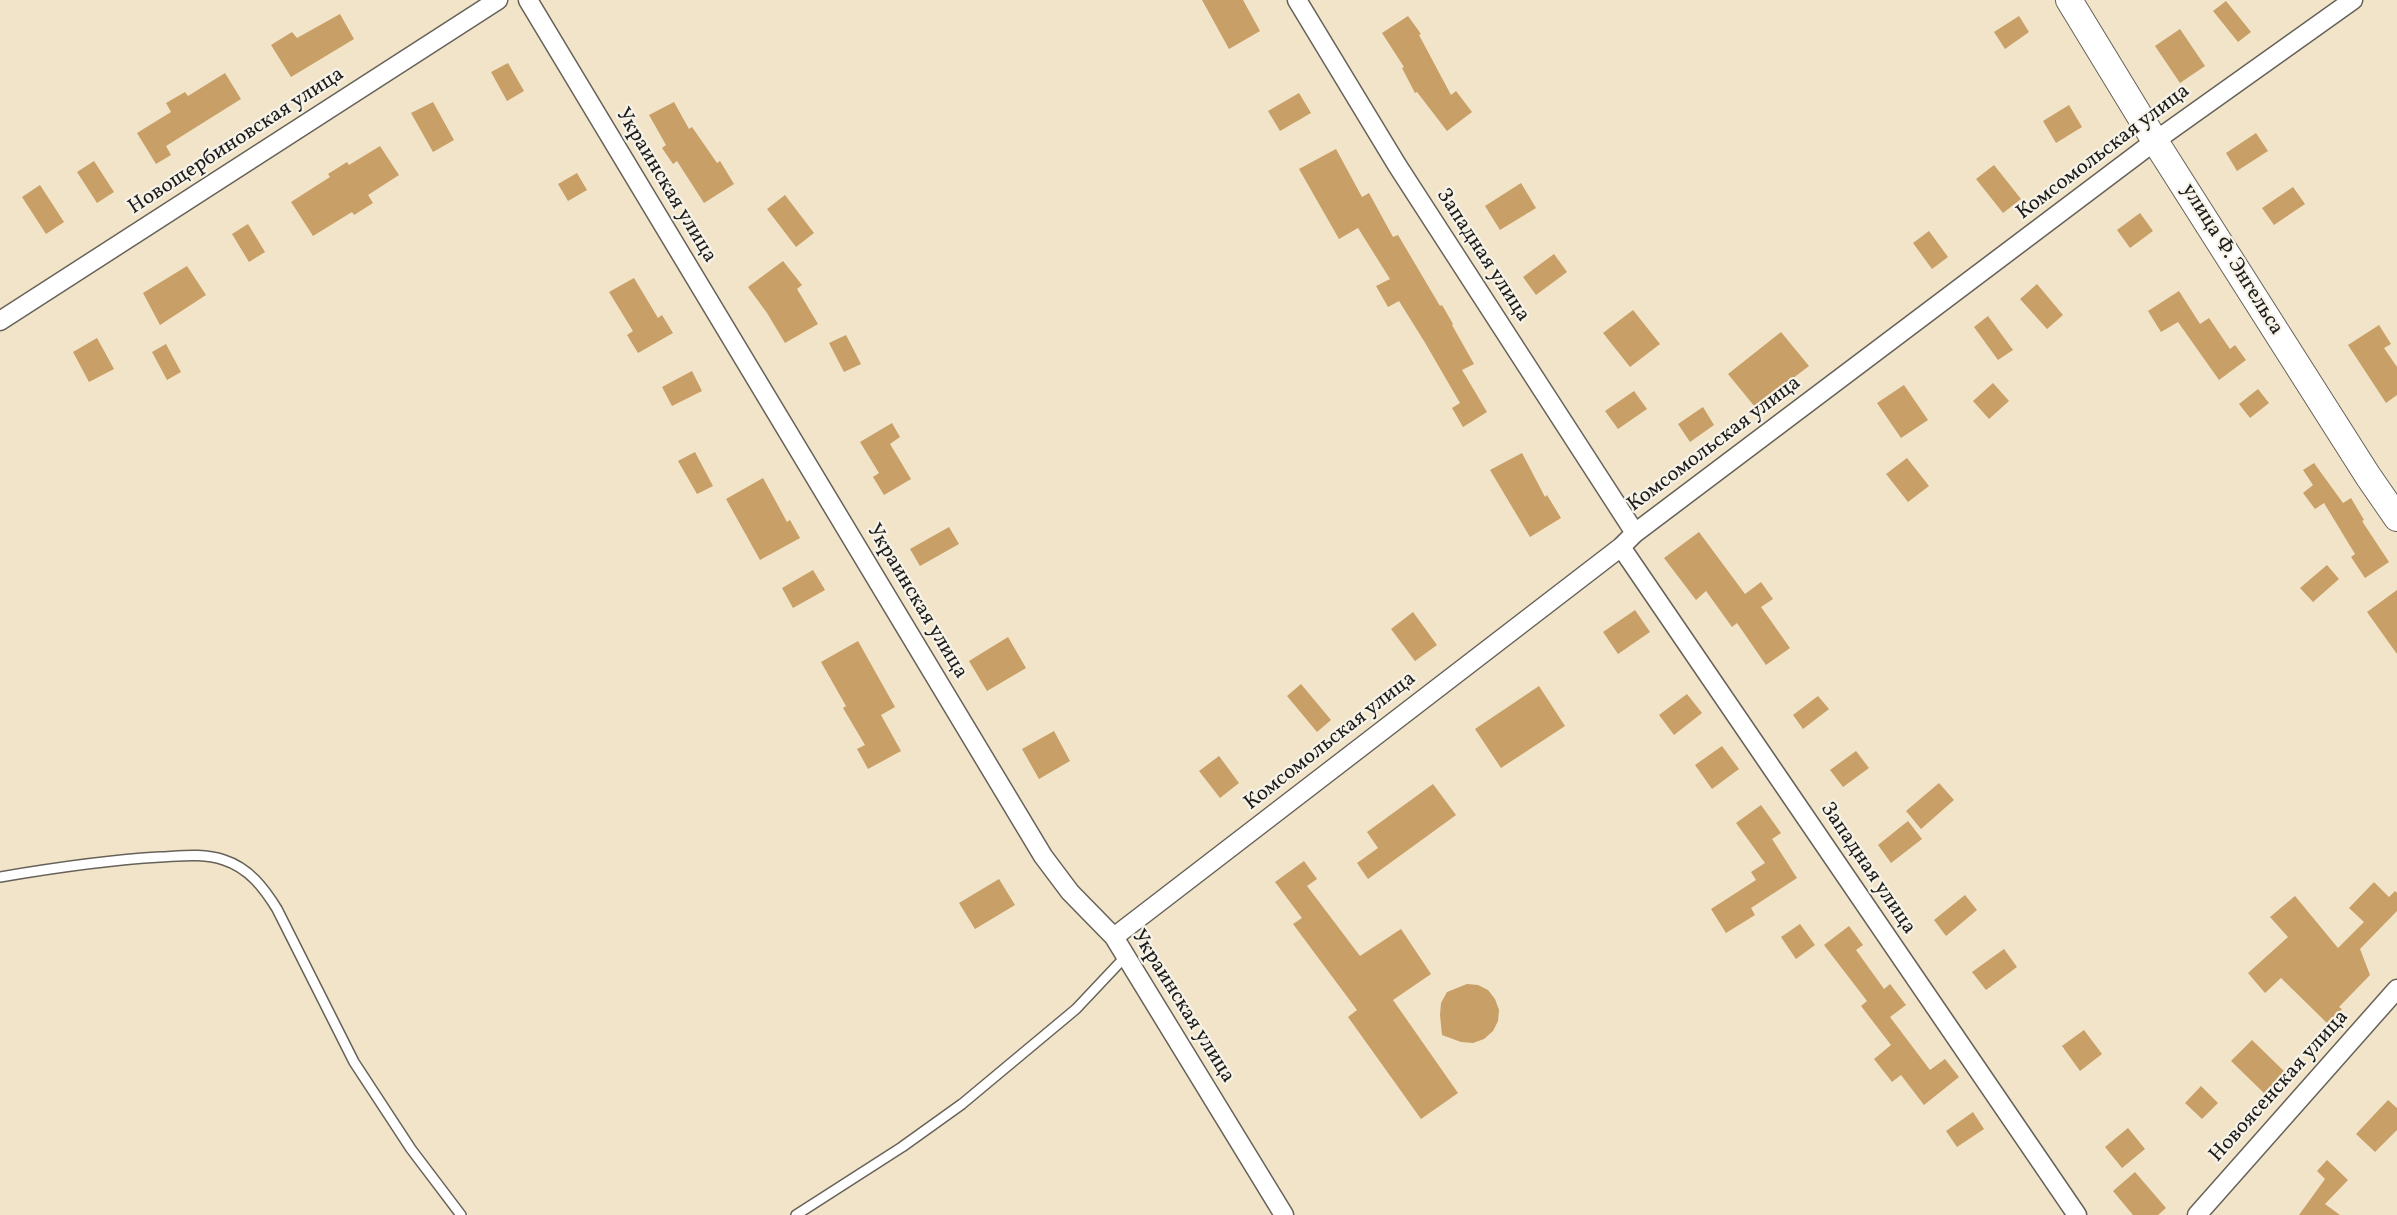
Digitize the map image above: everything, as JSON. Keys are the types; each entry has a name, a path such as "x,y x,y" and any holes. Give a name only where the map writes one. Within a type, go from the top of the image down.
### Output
{"main road":[{"name":"улица Ф. Энгельса","path":"2069,0 2155,141 2362,467 2397,518"}],"street":[{"name":"Новощербиновская улица","path":"0,321 498,0"},
{"name":"Украинская улица","path":"528,0 1043,856 1070,892 1113,938 1284,1215"},
{"name":"Западная улица","path":"1297,0 1397,165 1635,533"},
{"name":"Комсомольская улица","path":"1113,938 1621,548 1635,533 2155,141 2353,0"},
{"name":"Западная улица","path":"1621,548 2077,1215"},
{"name":"Новоясенская улица","path":"2197,1215 2397,989"}],"lane":[{"path":"0,877 114,859 201,855 226,860 249,873 264,888 277,909 354,1062 411,1149 461,1215"},
{"path":"796,1215 902,1147 962,1104 1076,1009 1125,957"}],"building":[{"path":"1202,0 1243,0 1260,31 1229,49"},
{"path":"2226,1 2251,32 2238,42 2213,11"},
{"path":"340,14 354,39 291,77 271,45 292,32 297,38"},
{"path":"1408,16 1421,34 1419,35 1451,95 1456,91 1472,112 1447,131 1417,92 1415,93 1402,68 1404,67 1382,33"},
{"path":"2019,16 2029,32 2005,49 1994,32"},
{"path":"2180,29 2205,66 2180,83 2155,46"},
{"path":"508,63 524,91 507,101 491,72"},
{"path":"225,73 241,99 166,146 171,155 156,164 137,133 171,112 166,103 185,92 188,96"},
{"path":"1299,93 1311,113 1280,131 1268,111"},
{"path":"433,102 454,140 433,152 411,113"},
{"path":"674,102 689,129 692,127 717,163 720,161 734,184 704,203 677,161 673,164 662,148 666,145 649,115"},
{"path":"2069,105 2082,127 2056,143 2043,121"},
{"path":"2256,133 2268,151 2237,171 2226,153"},
{"path":"380,146 399,175 368,195 373,203 354,215 352,212 313,236 291,202 330,177 328,174 347,162 349,165"},
{"path":"1336,149 1362,197 1369,193 1393,237 1398,235 1440,306 1442,305 1474,364 1462,370 1487,412 1463,427 1452,408 1460,403 1424,341 1399,301 1388,307 1376,286 1390,279 1358,228 1339,239 1299,169"},
{"path":"94,161 114,192 97,203 77,172"},
{"path":"1994,165 2021,199 2003,213 1976,179"},
{"path":"577,173 587,190 568,201 558,184"},
{"path":"1521,183 1536,208 1500,230 1485,206"},
{"path":"40,185 64,222 46,234 22,197"},
{"path":"2293,187 2305,204 2274,225 2262,208"},
{"path":"785,195 814,233 796,247 767,209"},
{"path":"2140,213 2153,231 2130,248 2117,230"},
{"path":"248,224 265,252 249,262 232,234"},
{"path":"1929,231 1948,257 1932,269 1913,243"},
{"path":"1554,254 1567,272 1536,295 1523,277"},
{"path":"783,261 802,285 797,289 818,324 785,343 748,287"},
{"path":"187,266 206,295 160,325 143,293"},
{"path":"634,278 658,318 662,315 673,333 638,353 627,335 633,331 609,292"},
{"path":"2037,284 2063,315 2047,329 2020,299"},
{"path":"2179,291 2200,324 2209,318 2230,349 2235,345 2246,360 2219,380 2178,322 2161,332 2148,311"},
{"path":"1633,310 1660,344 1630,367 1603,333"},
{"path":"1988,316 2013,350 1998,360 1974,327"},
{"path":"2379,325 2391,344 2384,348 2397,367 2397,395 2386,403 2348,345"},
{"path":"1781,332 1809,366 1755,407 1728,374"},
{"path":"846,335 861,364 844,372 829,343"},
{"path":"97,338 114,369 89,382 73,352"},
{"path":"166,344 181,372 167,380 152,352"},
{"path":"692,371 702,391 672,406 662,387"},
{"path":"1993,383 2009,401 1989,419 1973,401"},
{"path":"1904,385 1928,420 1901,438 1877,403"},
{"path":"2258,389 2269,403 2250,418 2239,404"},
{"path":"1634,391 1647,409 1618,429 1605,411"},
{"path":"1703,407 1714,425 1690,442 1678,424"},
{"path":"892,423 900,437 890,444 911,479 884,495 873,477 879,473 860,442"},
{"path":"695,452 713,486 697,494 678,461"},
{"path":"1522,453 1545,497 1547,495 1561,518 1530,537 1490,470"},
{"path":"1907,458 1929,486 1908,502 1886,474"},
{"path":"2314,463 2343,503 2351,498 2364,520 2362,521 2389,562 2365,578 2351,557 2355,554 2324,503 2315,509 2303,493 2313,485 2303,470"},
{"path":"763,478 787,522 790,520 800,538 760,560 726,499"},
{"path":"949,527 959,544 920,566 910,549"},
{"path":"1699,532 1745,594 1761,582 1773,599 1761,607 1790,648 1766,665 1737,623 1732,627 1706,591 1696,600 1664,558"},
{"path":"2327,565 2339,579 2313,602 2300,588"},
{"path":"813,570 825,590 793,608 782,588"},
{"path":"2397,590 2397,654 2367,612"},
{"path":"1635,610 1650,632 1618,654 1603,632"},
{"path":"1413,612 1437,645 1415,661 1391,629"},
{"path":"1008,637 1026,668 987,691 969,661"},
{"path":"858,641 895,707 881,715 901,751 868,769 857,749 865,745 843,708 846,706 821,662"},
{"path":"1301,684 1331,720 1317,732 1287,696"},
{"path":"1539,686 1565,726 1501,768 1475,729"},
{"path":"1687,694 1702,713 1674,735 1659,715"},
{"path":"1818,696 1829,709 1803,729 1793,715"},
{"path":"1054,731 1070,761 1039,779 1022,749"},
{"path":"1722,746 1739,769 1712,789 1695,765"},
{"path":"1856,751 1869,768 1843,787 1830,770"},
{"path":"1219,756 1239,783 1220,798 1199,771"},
{"path":"1939,783 1954,800 1921,829 1906,811"},
{"path":"1433,784 1456,815 1368,879 1357,863 1378,848 1367,832"},
{"path":"1761,805 1781,833 1772,839 1797,878 1751,908 1755,915 1726,933 1711,909 1756,880 1751,872 1765,863 1736,823"},
{"path":"1908,821 1922,839 1891,863 1878,845"},
{"path":"1304,861 1317,879 1307,886 1360,956 1401,929 1431,974 1393,1000 1458,1093 1421,1119 1348,1017 1357,1010 1293,924 1302,918 1275,882"},
{"path":"999,879 1015,905 975,929 959,903"},
{"path":"2374,882 2389,897 2395,891 2397,893 2397,911 2360,949 2370,975 2339,1007 2342,1009 2328,1024 2281,978 2265,993 2248,973 2288,937 2270,917 2295,896 2338,948 2364,922 2349,908"},
{"path":"1965,895 1977,910 1946,936 1934,920"},
{"path":"1800,924 1815,945 1796,959 1781,937"},
{"path":"1849,926 1863,945 1856,950 1884,989 1890,984 1906,1005 1890,1017 1930,1070 1945,1059 1959,1077 1924,1105 1901,1075 1892,1082 1874,1059 1891,1045 1861,1006 1867,1001 1824,945"},
{"path":"2004,949 2017,967 1986,990 1972,972"},
{"path":"1467,984 1478,985 1488,990 1499,1010 1498,1021 1493,1031 1484,1039 1473,1043 1461,1042 1442,1035 1441,1003 1447,992"},
{"path":"2084,1030 2102,1054 2080,1071 2062,1046"},
{"path":"2252,1040 2288,1075 2267,1096 2231,1061"},
{"path":"2201,1086 2218,1103 2202,1119 2185,1103"},
{"path":"2388,1100 2397,1108 2397,1130 2375,1152 2356,1134"},
{"path":"1973,1112 1984,1129 1957,1147 1946,1131"},
{"path":"2128,1128 2145,1149 2122,1168 2105,1147"},
{"path":"2327,1160 2348,1180 2325,1204 2340,1215 2299,1215 2325,1179 2317,1171"},
{"path":"2135,1172 2166,1208 2158,1215 2133,1215 2113,1191"}]}
